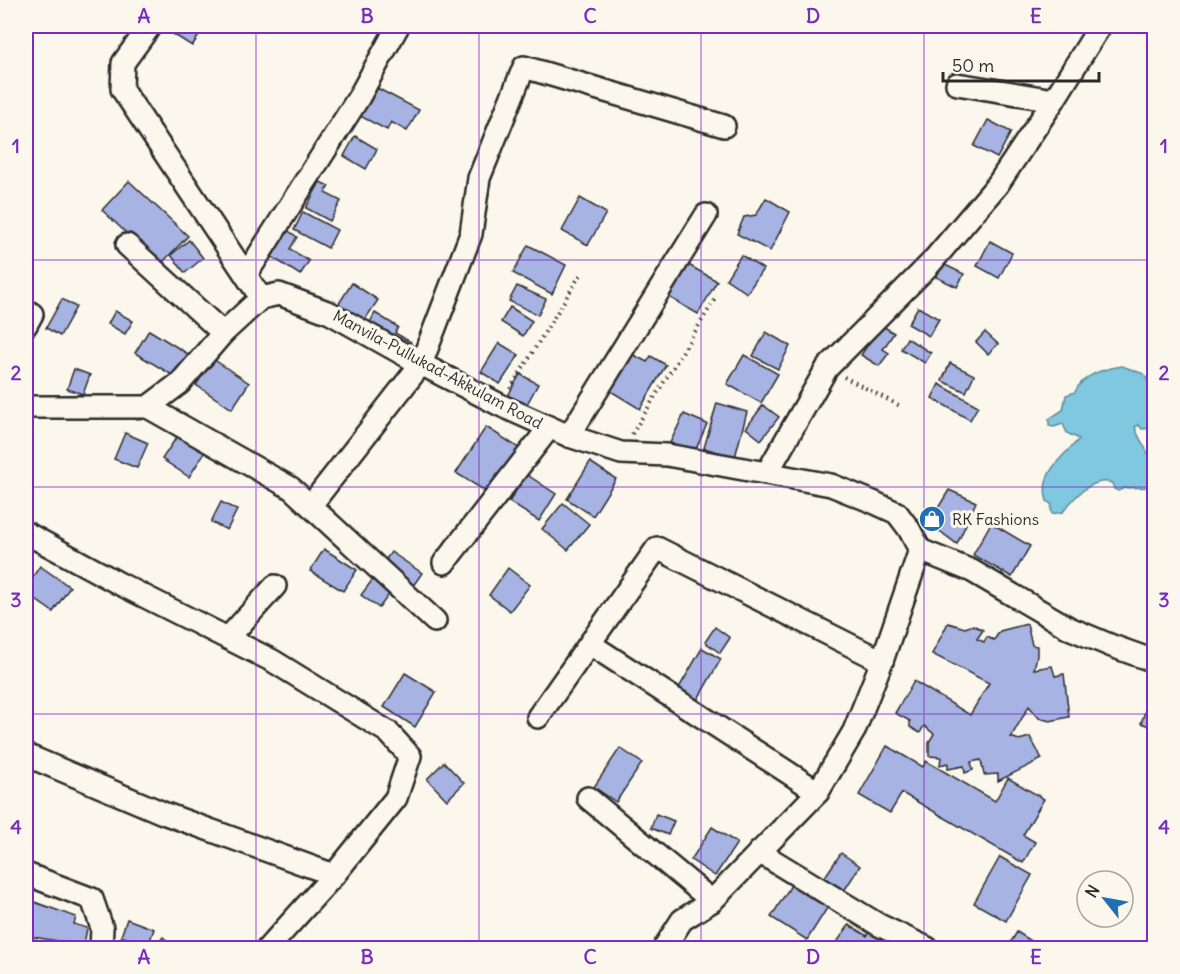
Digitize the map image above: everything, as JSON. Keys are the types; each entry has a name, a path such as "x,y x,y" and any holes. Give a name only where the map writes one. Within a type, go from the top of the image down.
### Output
{"street":[{"path":"148,407 180,383 223,333 261,298 122,89 123,63 150,26"},
{"path":"246,275 359,97 398,26"},
{"path":"767,473 827,368 930,264 990,193 1054,100 1100,26"},
{"path":"311,505 421,364 471,234 479,178 524,67 724,126"},
{"path":"957,84 1054,100"},
{"path":"568,436 705,215"},
{"path":"127,245 223,333"},
{"name":"Manvila-Pullukad-Akkulam Road","path":"261,298 279,294 330,313 500,405 568,436 621,453 667,455 831,485 897,513 920,550"},
{"path":"26,310 32,314 26,325"},
{"path":"26,407 148,407 291,488 435,621"},
{"path":"444,563 549,428"},
{"path":"26,533 120,584 273,661 388,732 410,756 396,798 334,875 268,948"},
{"path":"538,717 657,548 882,661"},
{"path":"664,948 682,920 712,901 818,792 854,731 882,661 920,550 972,571 1069,628 1155,661"},
{"path":"228,638 275,586"},
{"path":"590,644 818,792"},
{"path":"26,755 163,813 334,875"},
{"path":"588,798 712,901"},
{"path":"759,852 879,925 927,948"},
{"path":"26,874 92,899 102,928 101,948"}],"path":[{"path":"500,405 582,272"},
{"path":"621,453 717,296"},
{"path":"827,368 902,408"}],"water":[{"path":"1122,366 1144,374 1154,391 1154,428 1142,429 1139,425 1135,427 1154,464 1154,487 1125,488 1118,491 1114,489 1112,483 1097,482 1078,494 1063,512 1052,514 1052,505 1047,501 1045,491 1046,482 1059,459 1079,439 1067,433 1063,424 1049,426 1049,419 1063,410 1066,395 1075,392 1083,381 1101,371"}],"building":[{"path":"179,26 205,26 192,46 173,34"},
{"path":"375,87 419,110 407,131 391,122 387,130 360,116"},
{"path":"988,120 1011,132 997,158 974,146"},
{"path":"355,136 377,149 366,169 344,156"},
{"path":"129,181 188,236 160,265 102,210"},
{"path":"320,182 329,186 325,193 341,201 330,221 306,208"},
{"path":"580,198 606,213 588,245 562,231"},
{"path":"766,198 790,212 770,251 737,234 744,217 756,215"},
{"path":"303,212 337,230 328,248 294,230"},
{"path":"286,229 297,237 290,249 309,261 300,275 269,255"},
{"path":"189,240 203,258 185,273 171,255"},
{"path":"990,241 1012,253 999,278 977,266"},
{"path":"528,245 566,265 552,294 513,273"},
{"path":"741,255 763,269 747,293 726,279"},
{"path":"685,263 717,281 698,314 667,296"},
{"path":"943,264 964,274 957,287 936,277"},
{"path":"352,283 378,300 364,321 338,305"},
{"path":"517,286 546,299 538,315 509,301"},
{"path":"62,299 76,307 60,336 46,328"},
{"path":"510,307 532,321 523,336 501,322"},
{"path":"918,307 939,319 929,336 908,324"},
{"path":"115,311 133,321 125,334 108,324"},
{"path":"375,313 398,327 395,333 411,342 404,354 365,332"},
{"path":"881,325 894,333 883,349 889,353 879,366 861,355"},
{"path":"149,330 193,357 179,379 135,353"},
{"path":"766,332 790,346 778,369 753,356"},
{"path":"985,332 998,344 988,354 976,342"},
{"path":"907,338 931,353 925,363 901,349"},
{"path":"499,343 519,355 500,384 481,372"},
{"path":"630,353 647,362 651,356 666,365 640,409 609,390"},
{"path":"744,355 778,374 761,403 727,384"},
{"path":"213,359 249,383 232,409 196,385"},
{"path":"950,363 974,375 966,392 942,381"},
{"path":"74,369 90,375 83,394 67,389"},
{"path":"520,374 538,384 522,413 504,403"},
{"path":"939,384 978,406 970,420 932,398"},
{"path":"717,403 747,412 735,457 704,448"},
{"path":"763,405 779,417 761,440 746,428"},
{"path":"684,414 707,424 693,456 669,445"},
{"path":"184,426 210,444 189,477 162,459"},
{"path":"486,427 519,448 490,494 456,473"},
{"path":"125,433 148,443 137,468 114,459"},
{"path":"590,462 616,479 593,516 567,499"},
{"path":"526,474 556,494 539,521 509,502"},
{"path":"949,490 976,502 957,544 929,523"},
{"path":"221,502 237,510 227,530 211,522"},
{"path":"563,503 589,524 568,550 542,529"},
{"path":"991,523 1030,546 1012,577 973,555"},
{"path":"324,549 357,570 343,591 310,571"},
{"path":"391,552 422,573 413,586 382,565"},
{"path":"40,566 70,587 53,612 26,593 26,587"},
{"path":"508,568 530,585 510,611 489,595"},
{"path":"373,579 391,592 379,608 361,595"},
{"path":"948,623 965,628 973,625 983,630 977,639 984,642 987,637 994,640 1000,631 1027,624 1032,645 1037,646 1034,669 1052,666 1055,676 1064,674 1069,717 1050,721 1039,718 1029,706 1011,737 1019,740 1030,737 1042,759 998,781 998,774 984,775 981,760 971,762 973,770 965,773 964,766 948,769 948,763 940,765 941,757 929,756 929,742 934,734 924,726 920,733 910,727 910,721 895,713 914,681 970,715 989,683 932,654"},
{"path":"715,627 730,638 720,653 705,642"},
{"path":"702,648 721,659 695,704 676,693"},
{"path":"405,673 436,692 415,727 384,707"},
{"path":"1154,685 1154,728 1141,723"},
{"path":"887,746 923,767 926,761 995,801 1008,778 1044,799 1023,835 1035,842 1023,863 902,793 890,813 859,795"},
{"path":"620,748 642,763 616,802 594,787"},
{"path":"444,762 464,783 447,800 427,779"},
{"path":"656,814 674,821 668,835 651,828"},
{"path":"712,827 737,843 715,876 691,860"},
{"path":"841,853 860,866 844,891 824,878"},
{"path":"1000,857 1032,875 1006,921 974,903"},
{"path":"793,882 829,905 807,940 771,917"},
{"path":"26,899 76,917 74,924 87,928 84,945 26,936"},
{"path":"127,919 154,929 148,946 121,936"},
{"path":"849,925 867,936 873,926 896,941 890,948 833,948"},
{"path":"1017,932 1039,946 1038,948 1007,948"},
{"path":"163,937 176,948 154,948"}],"place":[{"name":"RK Fashions","path":"932,519"}]}
